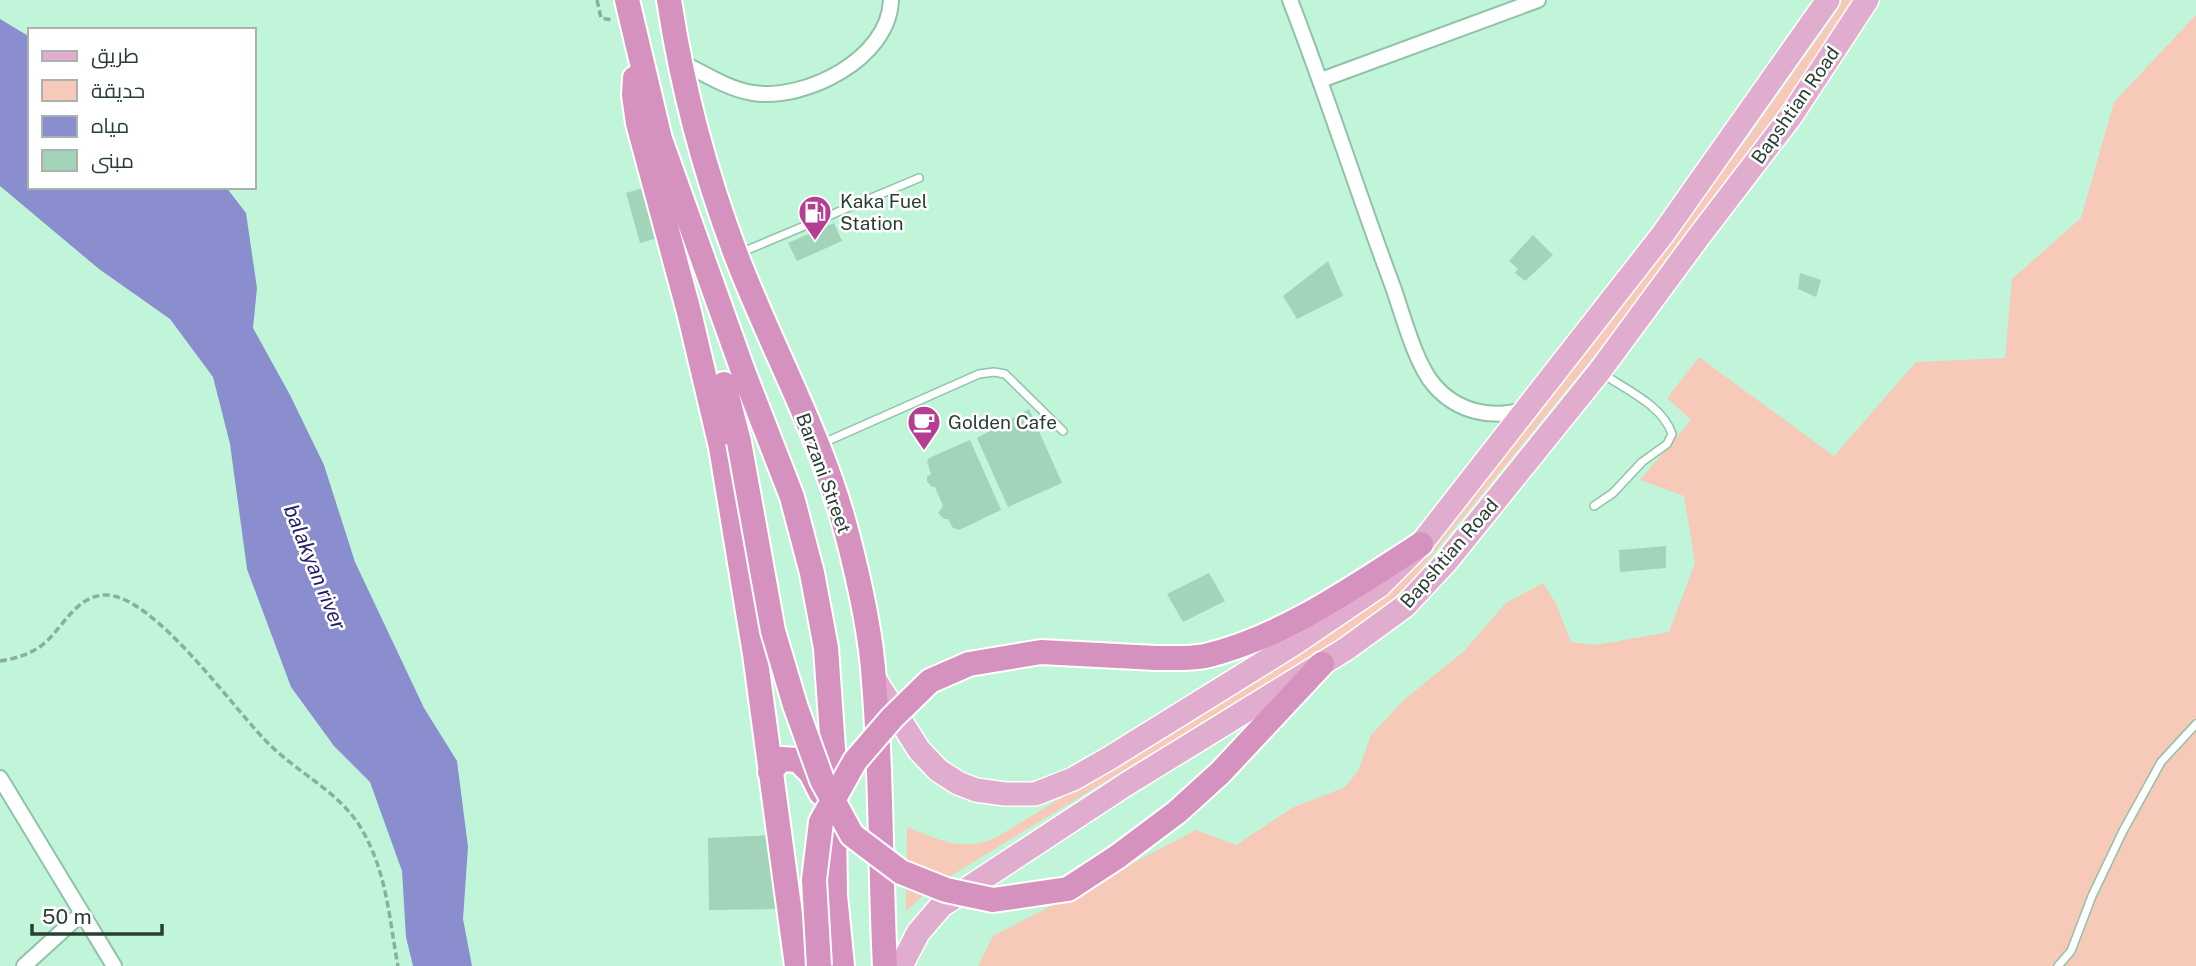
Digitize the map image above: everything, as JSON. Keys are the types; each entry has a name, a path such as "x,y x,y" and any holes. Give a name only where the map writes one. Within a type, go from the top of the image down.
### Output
{"highway":[{"name":"Barzani Street","path":"627,0 660,139 743,371 792,497 812,573 826,648 833,749 835,895 842,966"},
{"name":"Barzani Street","path":"669,0 678,60 705,158 736,254 817,446 846,528 864,609 874,678 885,966"},
{"path":"640,54 635,81 638,123 714,412 745,590 797,966"},
{"path":"660,139 739,442 773,631 795,705 822,780 852,835 901,872 946,890 993,900 1068,889 1117,857 1177,812 1220,773 1322,664"},
{"path":"819,966 814,880 821,822 855,761 892,718 930,681 969,664 1041,652 1156,658 1203,656 1259,638 1350,589 1421,544"},
{"path":"762,715 775,741 811,773 820,789 834,846"},
{"path":"770,772 781,759 798,760"}],"main road":[{"name":"Bapshtian Road","path":"874,678 919,750 938,770 958,783 976,790 1035,794 1073,779 1108,759 1292,645 1379,586 1421,544 1663,234 1828,0"},
{"name":"Bapshtian Road","path":"901,966 918,933 941,906 1125,785 1322,664 1405,607 1446,562 1599,372 1791,116 1867,0"}],"street":[{"path":"678,60 723,83 752,93 777,94 806,88 832,79 872,46 884,27 891,0"},
{"path":"1290,0 1426,374 1443,394 1465,408 1490,414 1528,408"},
{"path":"1321,80 1538,0"},
{"path":"0,778 114,966"},
{"path":"24,966 82,913"}],"lane":[{"path":"736,254 919,178"},
{"path":"817,446 979,374 994,372 1005,374 1063,431"},
{"path":"1594,506 1613,493 1642,462 1667,444 1672,434 1669,423 1660,413 1599,372"},
{"path":"2058,966 2071,951 2092,896 2123,831 2161,762 2196,724"}],"path":[{"path":"0,660 28,654 47,641 82,601 103,595 119,597 142,611 187,651 266,741 334,796 359,825 375,854 385,886 398,966"}],"green space":[{"path":"1842,0 1854,0 1767,128 1643,296 1407,586 1383,608 1342,637 931,888 906,911 907,827 951,843 973,844 997,837 1326,636 1375,604 1398,582 1627,298 1744,143 1835,14"},
{"path":"2196,15 2196,966 978,966 993,936 1196,830 1236,845 1292,808 1345,787 1358,771 1371,735 1404,700 1463,652 1506,603 1543,583 1556,604 1571,642 1596,645 1669,632 1695,563 1684,496 1640,480 1691,420 1667,398 1699,357 1834,456 1916,362 2005,358 2012,279 2081,218 2114,102"}],"water":[{"name":"balakyan river","path":"0,19 28,36 28,189 228,189 246,213 257,288 253,328 324,465 355,562 424,708 457,761 468,847 463,919 472,966 413,966 406,937 402,871 370,782 334,746 291,687 247,569 230,444 213,377 170,319 99,269 0,186"}],"building":[{"path":"646,187 661,237 640,243 626,193"},
{"name":"Kaka Fuel Station","path":"834,223 842,241 797,261 788,243"},
{"path":"1533,235 1553,255 1525,281 1515,273 1518,269 1509,261"},
{"path":"1328,261 1343,296 1297,319 1283,296"},
{"path":"1800,273 1821,280 1816,297 1798,289"},
{"path":"1029,409 1062,483 1008,507 977,438"},
{"path":"970,440 1001,510 959,530 953,528 948,519 938,513 943,506 935,487 927,481 931,474 927,461"},
{"path":"1666,546 1666,568 1620,572 1619,550"},
{"path":"1209,573 1225,601 1183,622 1167,594"},
{"path":"773,835 777,909 709,910 708,838"}],"place":[{"name":"Kaka Fuel Station","path":"815,242"},
{"name":"Golden Cafe","path":"924,452"}]}
